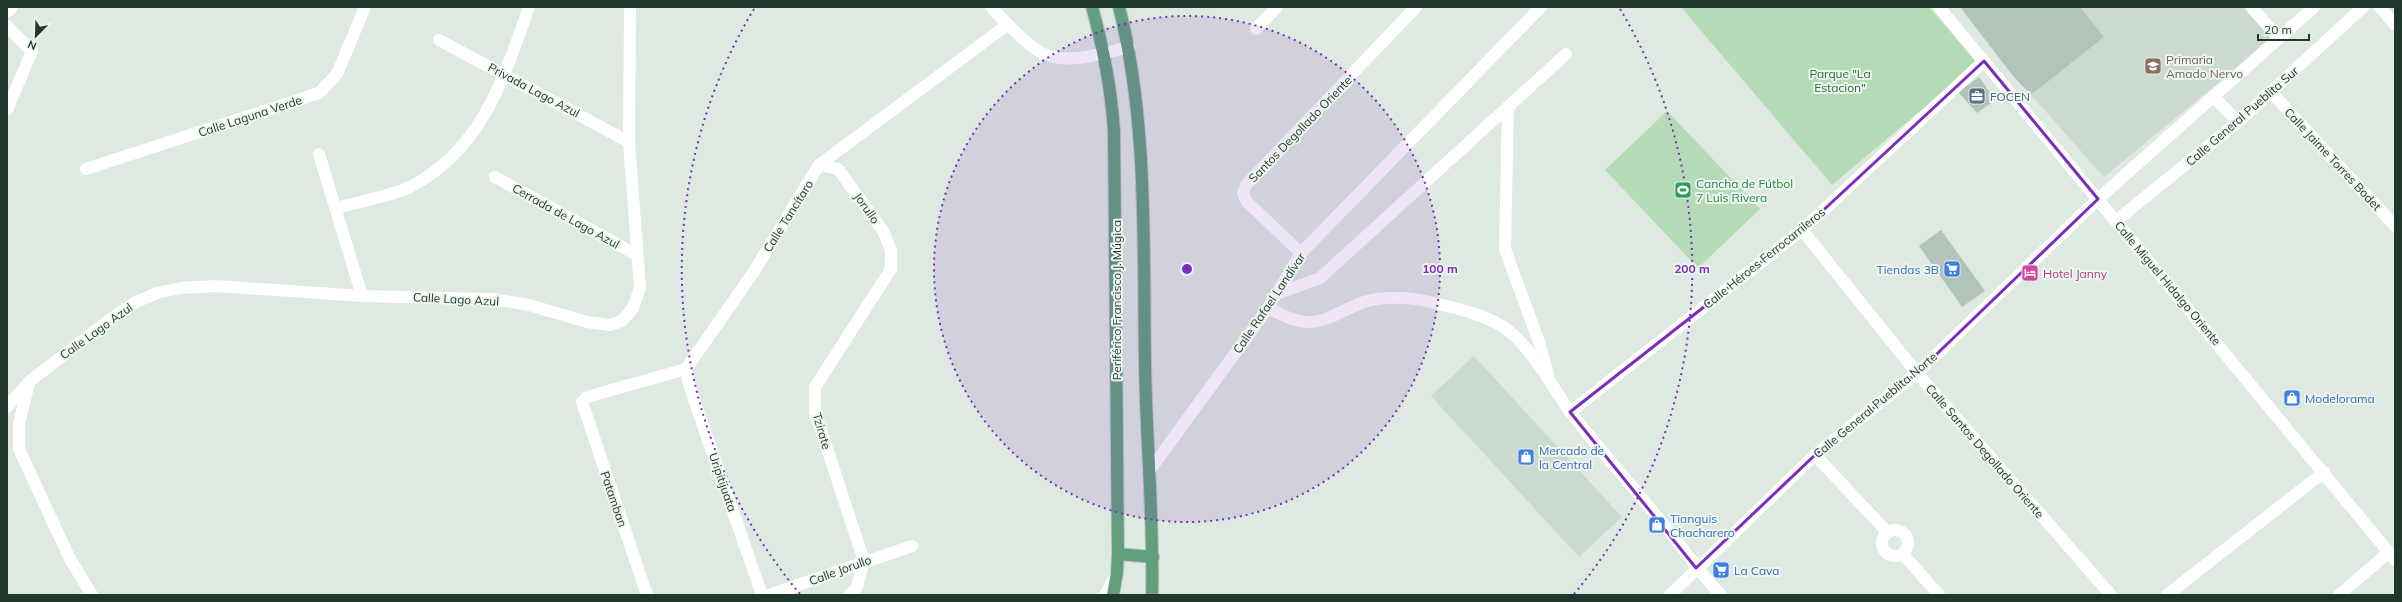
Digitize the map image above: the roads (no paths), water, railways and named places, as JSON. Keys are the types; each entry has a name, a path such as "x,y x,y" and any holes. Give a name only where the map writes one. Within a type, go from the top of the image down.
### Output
{"main road":[{"name":"Periférico Francisco J. Múgica","path":"1092,7 1105,53 1111,90 1114,131 1118,554 1117,573 1113,595"},
{"path":"1119,7 1129,47 1138,135 1144,284 1146,430 1150,470 1153,557 1152,595"},
{"path":"1118,554 1153,557"}],"street":[{"path":"7,12 12,7"},
{"name":"Calle Laguna Verde","path":"86,169 319,93 337,74 365,7"},
{"path":"336,208 409,187 445,164 470,139 506,74 529,7"},
{"name":"Calle Lago Azul","path":"7,407 30,381 109,320 136,302 157,293 181,288 216,286 362,296 493,299 529,305 587,322 610,325 622,321 633,308 640,288 629,142 630,7"},
{"path":"991,7 1007,25 1043,54 1069,58 1105,53 1129,47"},
{"path":"1256,29 1277,7"},
{"name":"Santos Degollado Oriente","path":"1301,253 1247,202 1243,193 1246,185 1416,7"},
{"name":"Calle Rafael Landívar","path":"1150,470 1268,308 1301,253 1472,80 1541,7"},
{"name":"Calle Miguel Hidalgo Oriente","path":"1939,7 2117,220 2392,556"},
{"path":"2251,7 2279,38"},
{"path":"2098,199 2314,7"},
{"name":"Calle General Pueblita Sur","path":"2117,220 2238,122 2363,7"},
{"path":"2380,7 2395,25"},
{"name":"Calle Tancítaro","path":"686,369 753,273 820,165 1007,25"},
{"path":"7,26 32,51 7,110"},
{"name":"Privada Lago Azul","path":"438,40 506,74 629,142"},
{"path":"1277,294 1320,278 1566,54"},
{"name":"Calle Héroes Ferrocarrileros","path":"1570,412 1802,230 1984,61"},
{"name":"Calle Jaime Torres Bodet","path":"2271,92 2395,226"},
{"path":"2214,97 2238,122"},
{"path":"1508,107 1505,249 1540,342 1550,379"},
{"path":"319,154 362,296"},
{"name":"Jorullo","path":"820,165 838,169 872,215 892,250 891,269"},
{"name":"Cerrada de Lago Azul","path":"495,177 637,255"},
{"name":"Calle General Pueblita Norte","path":"1670,595 1696,568 1815,455 1917,373 2098,199"},
{"name":"Calle Santos Degollado Oriente","path":"1802,230 1917,373 2111,595"},
{"name":"Tzirate","path":"864,561 815,412 815,387 891,269"},
{"path":"1268,308 1295,320 1308,322 1321,321 1366,302 1396,298 1428,302 1476,314 1502,326 1526,350 1550,379 1570,412 1669,532 1696,568 1721,595"},
{"name":"Patamban","path":"647,595 582,402 587,397 686,369"},
{"name":"Uripitijuata","path":"686,369 690,388 762,595"},
{"path":"30,381 19,424 19,449 86,592"},
{"path":"1815,455 1888,533"},
{"path":"2167,595 2324,472"},
{"path":"1896,530 1903,533 1908,540 1908,548 1903,554 1895,556 1888,553 1883,547 1883,539 1888,533 1896,530"},
{"name":"Calle Jorullo","path":"769,595 792,592 864,561 912,546"},
{"path":"1903,554 1939,595"},
{"path":"2339,595 2392,556"},
{"path":"850,595 857,587 864,561"},
{"path":"1105,595 1117,573"}],"place":[{"name":"Primaria Amado Nervo","path":"2153,66"},
{"name":"FOCEN","path":"1977,96"},
{"name":"Cancha de Fútbol 7 Luis Rivera","path":"1683,190"},
{"name":"Tiendas 3B","path":"1952,269"},
{"name":"Hotel Janny","path":"2030,273"},
{"name":"Modelorama","path":"2292,398"},
{"name":"Mercado de la Central","path":"1526,457"},
{"name":"Tianguis Chacharero","path":"1657,525"},
{"name":"La Cava","path":"1721,570"}],"park label":[{"name":"Parque \"La Estacion\"","path":"1840,80"}]}
